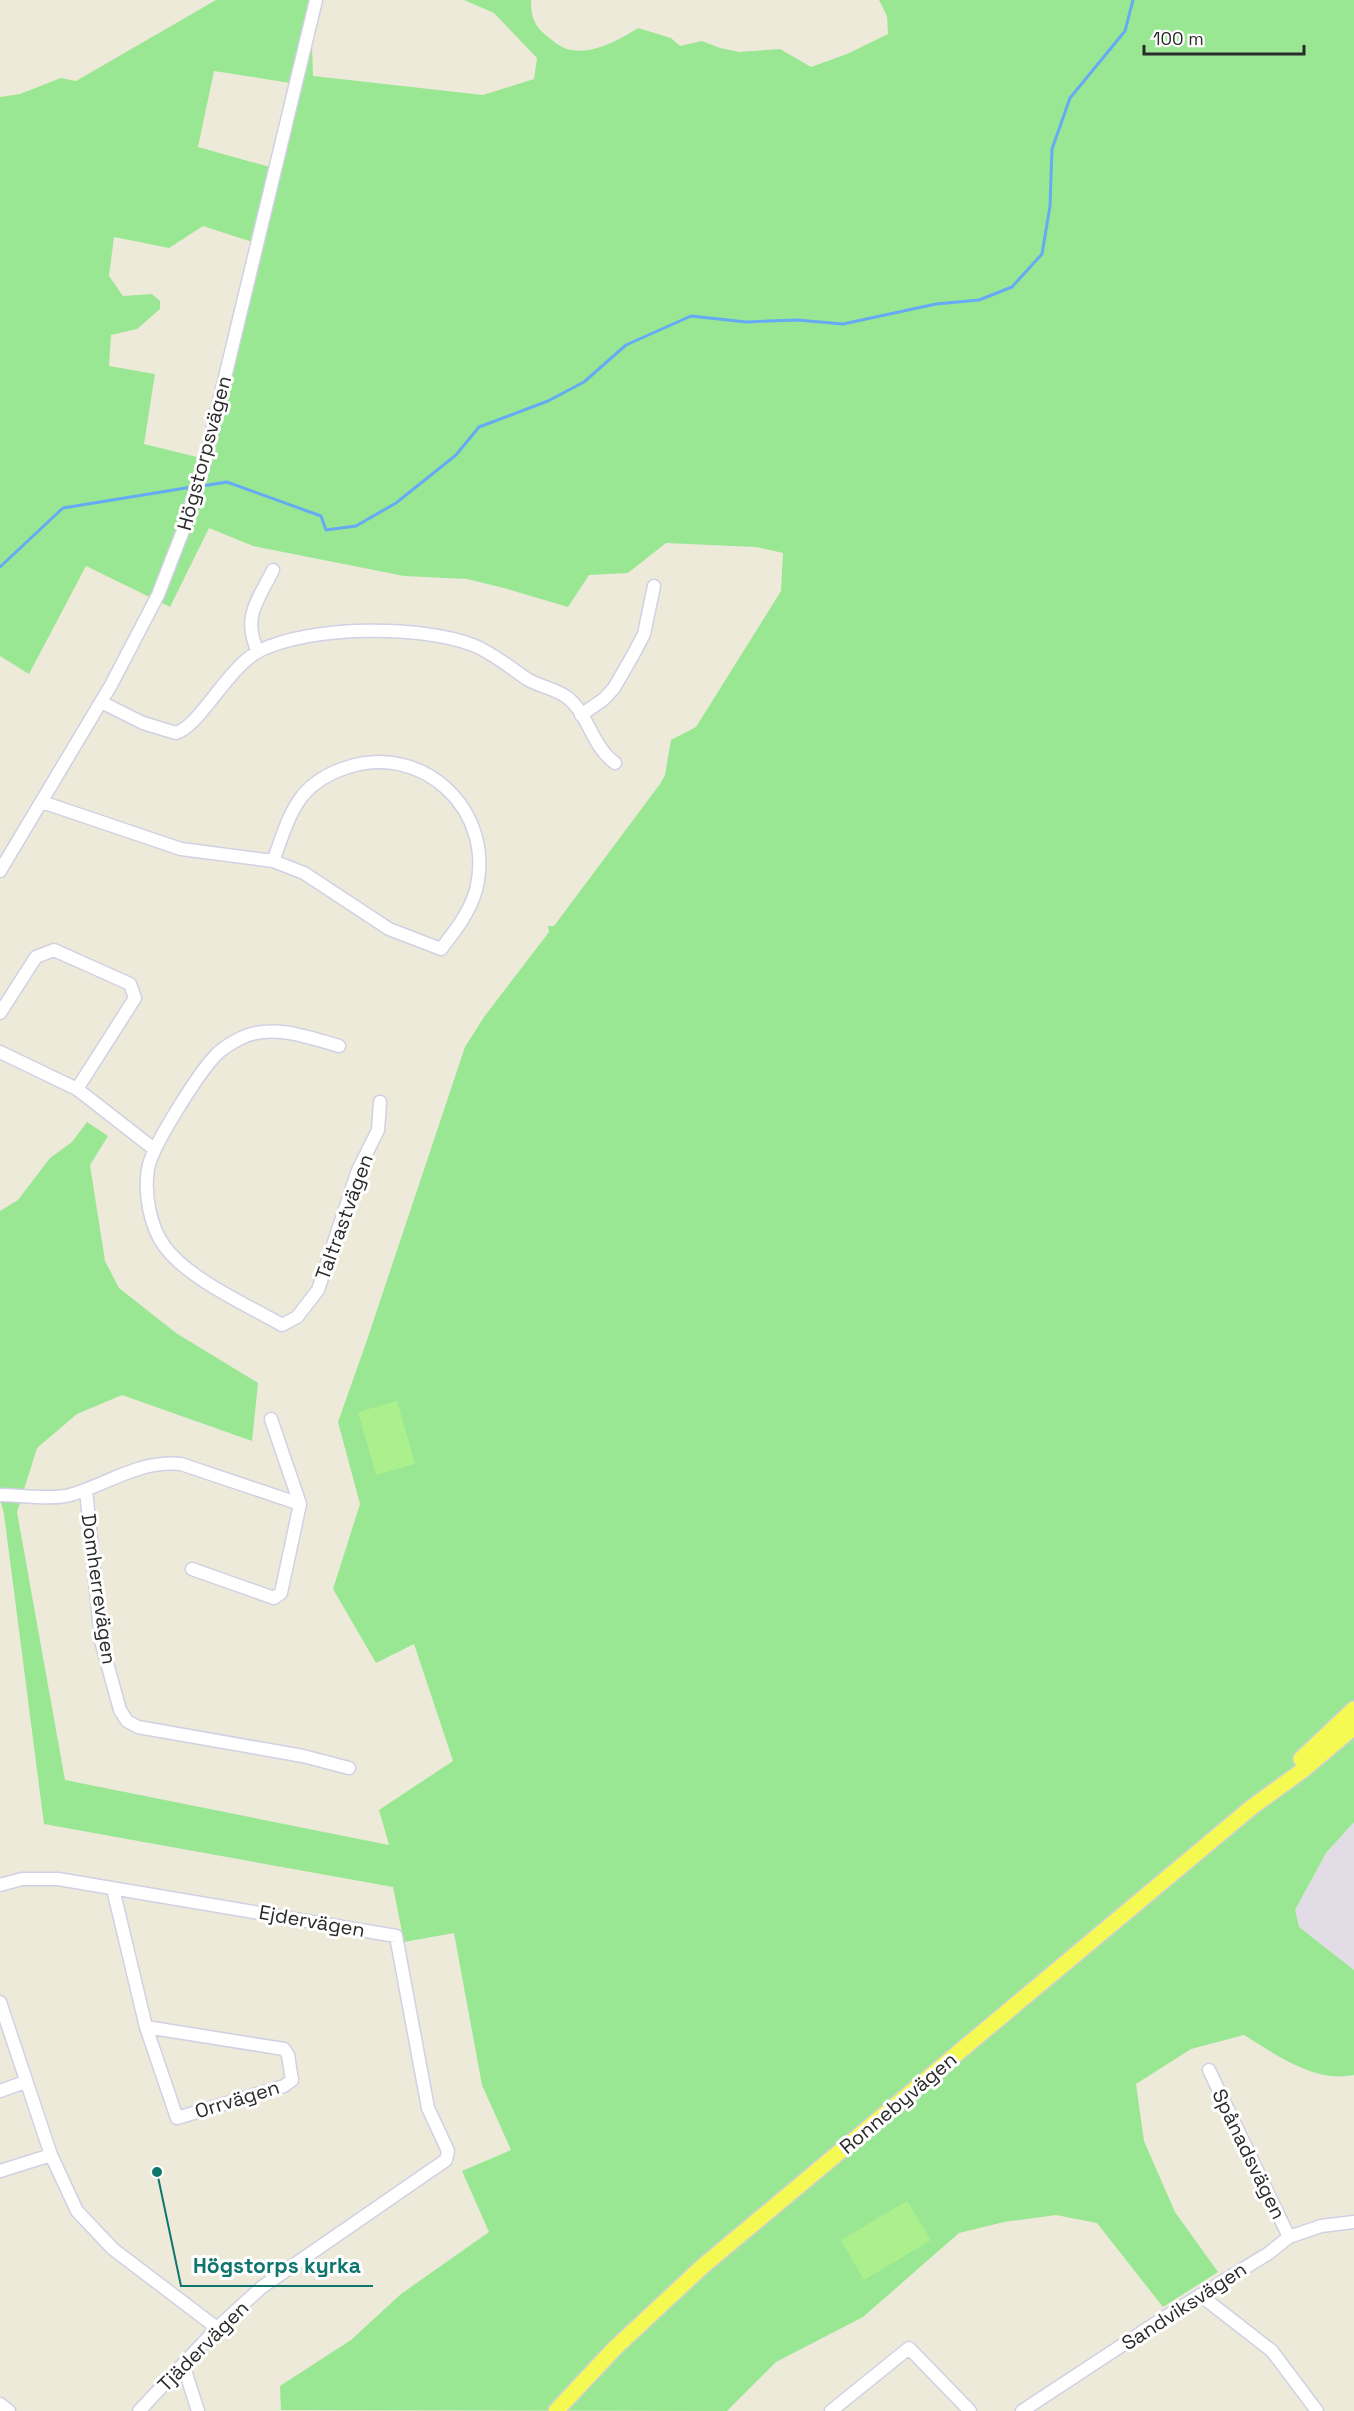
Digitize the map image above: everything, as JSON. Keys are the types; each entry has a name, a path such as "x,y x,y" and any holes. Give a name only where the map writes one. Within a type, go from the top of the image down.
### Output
{"main road":[{"name":"Ronnebyvägen","path":"1252,1807 1354,1709"},
{"name":"Ronnebyvägen","path":"556,2411 615,2348 703,2266 1252,1807 1303,1770 1354,1727"}],"street":[{"name":"Högstorpsvägen","path":"0,871 116,676 158,595 193,502 273,188 316,0"},
{"path":"258,652 249,622 273,570"},
{"path":"582,715 604,699 614,688 633,655 644,634 654,586"},
{"path":"100,702 123,714 176,733 182,731 238,666 258,652 288,641 315,635 376,630 430,633 454,639 489,654 528,680 554,689 569,699 582,715 599,748 615,763"},
{"path":"42,802 181,849 273,861 304,873 389,929 441,949 462,922 476,892 480,866 478,840 468,814 452,793 429,775 404,765 380,762 356,764 334,772 305,793 286,824 273,861"},
{"path":"0,1013 36,957 54,950 130,984 135,998 77,1089"},
{"path":"0,1052 77,1089 154,1149 196,1082 216,1055 242,1038 271,1031 301,1035 339,1046"},
{"name":"Taltrastvägen","path":"154,1149 148,1168 147,1189 150,1217 164,1246 185,1269 282,1325 297,1317 318,1290 358,1170 378,1130 380,1102"},
{"path":"192,1569 274,1598 281,1593 300,1504 271,1419"},
{"path":"0,1495 67,1496 86,1490 119,1474 163,1462 181,1464 300,1504"},
{"name":"Domherrevägen","path":"86,1490 102,1641 120,1710 127,1721 138,1726 303,1756 348,1768"},
{"name":"Ejdervägen","path":"0,1885 22,1879 58,1879 396,1936 428,2108 448,2151 446,2160"},
{"name":"Orrvägen","path":"113,1889 146,2027 177,2118 284,2086 292,2080 288,2055 284,2049 146,2027"},
{"path":"0,2002 51,2155 77,2211 113,2249 217,2328"},
{"name":"Spånadsvägen","path":"1209,2070 1289,2237"},
{"path":"0,2091 25,2082"},
{"path":"0,2171 51,2155"},
{"name":"Tjädervägen","path":"138,2411 217,2328 262,2287 446,2160"},
{"name":"Sandviksvägen","path":"1022,2411 1200,2295 1269,2253 1289,2237 1320,2226 1354,2222"},
{"path":"1200,2295 1272,2351 1317,2411"},
{"path":"831,2411 909,2348 970,2411"},
{"path":"183,2364 198,2411"},
{"path":"0,2404 9,2411"}],"shaded area":[{"path":"1354,1822 1354,1970 1299,1927 1295,1910 1326,1853"}],"green space":[{"path":"216,0 322,0 312,45 313,76 483,95 534,79 537,58 494,13 464,0 531,0 533,16 539,28 562,47 576,51 604,46 638,28 671,38 680,46 702,41 739,52 780,49 811,67 847,54 888,34 887,16 879,0 1354,0 1354,1822 1326,1853 1295,1910 1299,1927 1354,1970 1354,2075 1325,2075 1310,2071 1283,2059 1244,2035 1191,2049 1136,2084 1144,2141 1175,2212 1218,2272 1163,2307 1097,2223 1056,2215 1004,2222 959,2233 863,2317 776,2362 727,2411 281,2410 280,2386 351,2340 401,2294 489,2232 462,2171 511,2150 482,2085 454,1933 404,1942 393,1887 44,1824 4,1514 0,1499 0,1211 18,1200 50,1158 72,1142 87,1122 108,1136 90,1165 105,1261 119,1288 176,1333 258,1383 252,1441 122,1395 77,1414 37,1448 17,1512 65,1780 389,1845 379,1810 453,1761 414,1644 376,1663 333,1589 360,1504 338,1422 465,1047 484,1017 549,932 548,926 554,926 660,784 665,775 671,740 696,727 781,591 783,553 756,547 666,543 628,573 589,575 568,607 467,579 404,576 253,546 209,528 170,607 86,566 29,674 0,656 0,97 20,94 61,78 76,81","holes":["214,71 297,84 277,169 198,147","203,226 258,244 205,459 144,444 155,374 109,366 111,335 137,329 160,309 160,301 152,294 123,296 109,276 114,237 169,248"]},
{"path":"397,1401 415,1464 376,1475 358,1412"},
{"path":"907,2201 931,2240 864,2280 841,2240"}],"waterway":[{"path":"202,486 227,482 321,516 326,530 356,526 396,503 456,455 479,427 548,401 584,382 626,345 691,316 746,322 797,320 843,324 936,304 979,300 1012,287 1042,254 1050,206 1052,149 1070,98 1125,31 1133,0"},
{"path":"0,567 63,508 192,487"}],"place":[{"name":"Högstorps kyrka","path":"157,2172"}]}
